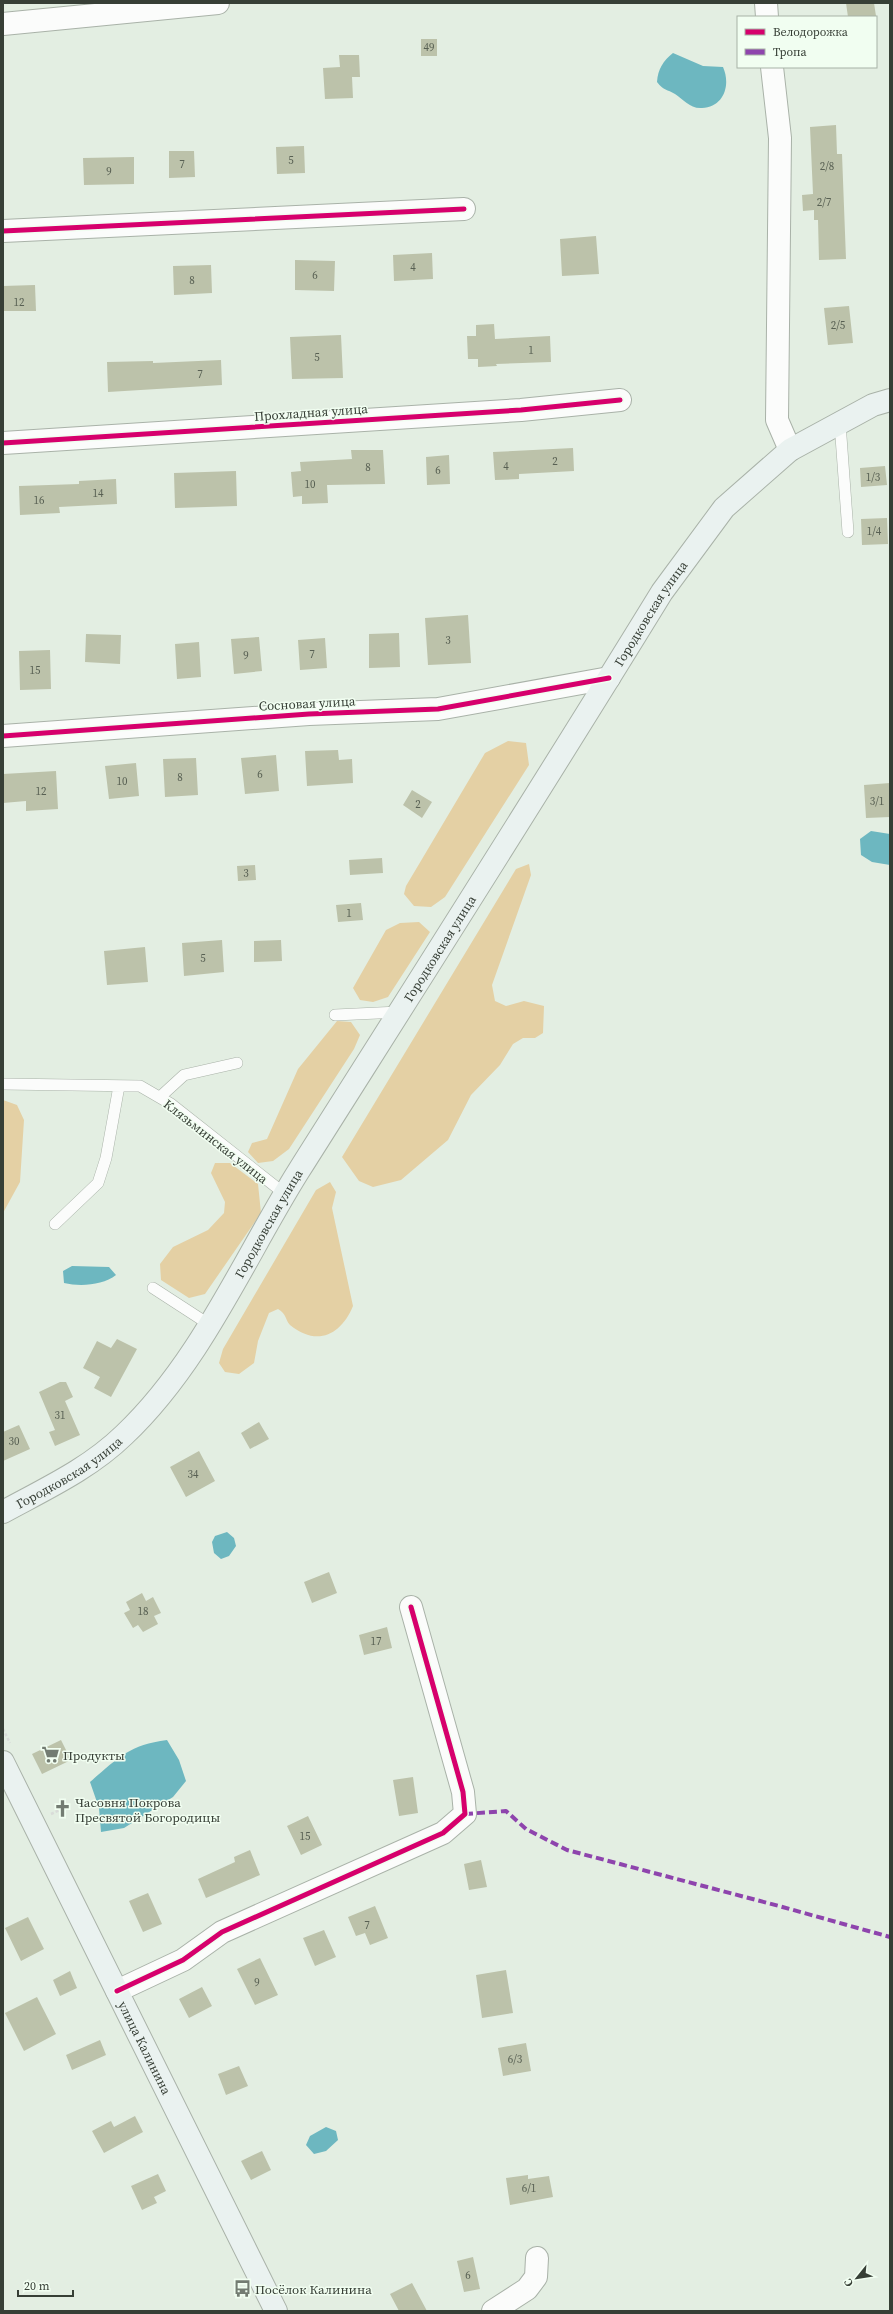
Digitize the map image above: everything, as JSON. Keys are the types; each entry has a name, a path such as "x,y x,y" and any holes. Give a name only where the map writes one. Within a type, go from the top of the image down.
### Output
{"main road":[{"name":"Городковская улица","path":"3,1512 76,1472 124,1435 170,1382 210,1325 285,1194 662,592 724,508 790,450 873,405 890,400"},
{"name":"улица Калинина","path":"3,1762 276,2311"}],"street":[{"path":"3,24 218,3"},
{"path":"766,3 767,16"},
{"path":"772,68 780,138 777,420 790,450"},
{"path":"3,231 464,209"},
{"name":"Прохладная улица","path":"3,443 521,410 620,400"},
{"name":"Сосновая улица","path":"3,736 309,714 438,709 609,678"},
{"path":"118,1992 183,1960 222,1932 443,1834 465,1814 463,1792 411,1607"},
{"path":"493,2311 527,2289 536,2277 537,2258"}],"lane":[{"path":"840,423 848,532"},
{"path":"335,1015 399,1012"},
{"path":"160,1097 184,1075 237,1063"},
{"name":"Клязьминская улица","path":"3,1084 140,1086 171,1104 285,1194"},
{"path":"55,1224 98,1183 106,1158 119,1086"},
{"path":"153,1288 210,1325"}],"shaded area":[{"path":"508,741 526,743 529,765 445,897 431,907 414,906 404,894 406,886 485,753"},
{"path":"529,864 531,875 492,985 495,1001 506,1006 524,1001 544,1006 543,1033 535,1038 523,1038 513,1044 500,1065 471,1095 448,1140 401,1180 373,1187 359,1181 342,1157 516,869"},
{"path":"419,922 430,932 388,997 373,1002 360,1000 353,988 386,930 400,923"},
{"path":"337,1021 351,1022 360,1035 354,1049 289,1149 273,1161 258,1163 248,1152 252,1143 267,1139 298,1069"},
{"path":"3,1100 17,1105 24,1120 20,1182 3,1213"},
{"path":"215,1163 230,1163 258,1184 261,1213 205,1294 189,1298 161,1280 160,1264 173,1247 208,1230 224,1213 225,1202 211,1173"},
{"path":"330,1182 336,1192 332,1208 353,1306 348,1316 335,1331 327,1335 319,1336 300,1332 288,1323 283,1313 278,1309 269,1313 258,1341 254,1363 239,1374 225,1372 219,1363 223,1349 316,1190"}],"water":[{"path":"673,53 703,66 723,67 726,88 724,94 716,104 710,107 694,107 659,85 657,82 660,69 666,59"},
{"path":"871,831 890,834 890,865 872,862 861,855 860,839"},
{"path":"72,1266 109,1267 116,1275 105,1281 92,1284 77,1285 64,1283 63,1271"},
{"path":"227,1532 234,1538 236,1546 229,1556 221,1559 214,1553 212,1542 215,1536"},
{"path":"167,1740 179,1760 186,1781 173,1797 124,1828 101,1832 99,1808 90,1782 117,1759 133,1749 154,1742"},
{"path":"326,2127 336,2131 338,2140 326,2151 314,2154 306,2145 310,2136"}],"building":[{"path":"846,3 874,3 876,16 848,16"},
{"path":"421,39 437,39 437,56 421,56"},
{"path":"339,55 359,55 360,77 352,77 353,98 325,99 323,68 340,67"},
{"path":"836,125 837,154 842,154 846,259 819,260 818,220 814,220 814,210 803,211 802,195 813,194 810,127"},
{"path":"304,146 305,173 277,174 276,147"},
{"path":"169,151 194,151 195,177 169,178"},
{"path":"134,157 134,184 84,185 83,158"},
{"path":"596,236 599,274 562,276 560,239"},
{"path":"432,253 433,279 394,281 393,255"},
{"path":"295,260 335,261 334,291 295,290"},
{"path":"211,265 212,293 174,295 173,266"},
{"path":"35,285 36,311 3,311 3,286"},
{"path":"849,306 853,343 828,345 824,308"},
{"path":"494,324 495,339 550,336 551,362 496,364 497,366 478,367 478,359 468,359 467,336 476,336 476,325"},
{"path":"341,335 343,378 292,379 290,337"},
{"path":"221,360 222,385 108,392 107,362 153,361 153,363"},
{"path":"573,448 574,471 519,474 519,479 495,480 493,452"},
{"path":"351,450 383,450 385,484 327,485 328,503 302,504 302,496 293,497 291,472 301,471 300,462 352,459"},
{"path":"449,455 450,484 427,485 426,457"},
{"path":"885,466 887,485 861,487 860,468"},
{"path":"236,471 237,506 175,508 174,473"},
{"path":"116,479 117,504 59,507 60,513 20,515 19,486 79,484 79,481"},
{"path":"887,518 888,544 862,545 861,519"},
{"path":"468,615 471,663 428,665 425,618"},
{"path":"399,633 400,667 369,668 369,634"},
{"path":"86,634 121,635 120,664 85,662"},
{"path":"259,637 262,671 234,674 231,639"},
{"path":"325,638 327,668 300,670 298,640"},
{"path":"199,642 201,677 177,679 175,644"},
{"path":"50,650 51,689 20,690 19,651"},
{"path":"338,750 339,760 352,759 353,783 307,786 305,751"},
{"path":"276,755 279,791 245,794 241,758"},
{"path":"196,758 198,795 165,797 163,759"},
{"path":"136,763 139,796 109,799 105,766"},
{"path":"56,771 58,809 26,811 26,801 3,803 3,774"},
{"path":"890,783 890,817 866,818 864,785"},
{"path":"412,790 432,802 422,818 403,805"},
{"path":"382,858 383,873 350,875 349,860"},
{"path":"255,865 256,880 238,881 237,866"},
{"path":"361,903 363,920 338,922 336,905"},
{"path":"222,940 224,972 184,976 182,943"},
{"path":"281,940 282,961 254,962 254,941"},
{"path":"145,947 148,982 107,985 104,951"},
{"path":"117,1339 137,1349 111,1397 94,1388 100,1377 83,1368 97,1341 111,1348"},
{"path":"60,1382 66,1382 73,1397 65,1401 80,1435 55,1446 49,1432 55,1430 39,1392"},
{"path":"259,1422 269,1439 250,1449 241,1433"},
{"path":"19,1425 30,1449 3,1461 3,1432"},
{"path":"199,1451 215,1481 186,1497 170,1467"},
{"path":"329,1572 337,1593 312,1603 304,1582"},
{"path":"142,1593 146,1601 153,1597 161,1613 154,1616 158,1624 143,1632 138,1625 133,1628 124,1613 130,1610 126,1602"},
{"path":"387,1627 392,1648 364,1655 359,1635"},
{"path":"61,1740 71,1760 42,1774 32,1754"},
{"path":"413,1777 418,1813 399,1816 393,1780"},
{"path":"308,1816 322,1845 301,1855 287,1826"},
{"path":"250,1850 260,1875 206,1898 198,1879 235,1862 234,1857"},
{"path":"481,1860 487,1887 469,1890 464,1864"},
{"path":"148,1893 162,1924 143,1932 129,1901"},
{"path":"375,1906 388,1938 370,1945 365,1933 356,1936 348,1917"},
{"path":"28,1917 44,1949 21,1961 5,1928"},
{"path":"324,1930 336,1957 315,1966 303,1938"},
{"path":"260,1958 278,1995 255,2005 237,1969"},
{"path":"506,1970 513,2013 482,2018 476,1975"},
{"path":"70,1971 77,1988 60,1996 53,1980"},
{"path":"202,1987 212,2006 189,2018 179,1999"},
{"path":"37,1997 56,2034 24,2051 5,2013"},
{"path":"100,2040 106,2055 72,2070 66,2055"},
{"path":"526,2043 531,2071 503,2076 498,2048"},
{"path":"239,2066 248,2086 226,2095 218,2074"},
{"path":"135,2116 143,2132 104,2153 92,2131 111,2121 114,2127"},
{"path":"262,2151 271,2170 251,2180 241,2161"},
{"path":"158,2174 166,2191 154,2197 157,2203 142,2210 131,2186"},
{"path":"528,2175 528,2179 549,2176 553,2197 510,2205 506,2178"},
{"path":"473,2257 480,2289 464,2292 457,2261"},
{"path":"412,2283 427,2311 399,2311 390,2294"}],"marked path":[{"path":"465,1814 506,1811 526,1829 567,1850 890,1937"}],"cycle path":[{"path":"3,231 464,209"},
{"path":"3,443 521,410 620,400"},
{"path":"3,736 309,714 438,709 609,678"},
{"path":"117,1991 183,1960 222,1932 443,1833 465,1814 463,1792 411,1607"}],"place":[{"name":"Продукты","path":"50,1755"},
{"name":"Часовня Покрова Пресвятой Богородицы","path":"62,1809"},
{"name":"Посёлок Калинина","path":"242,2289"}]}
